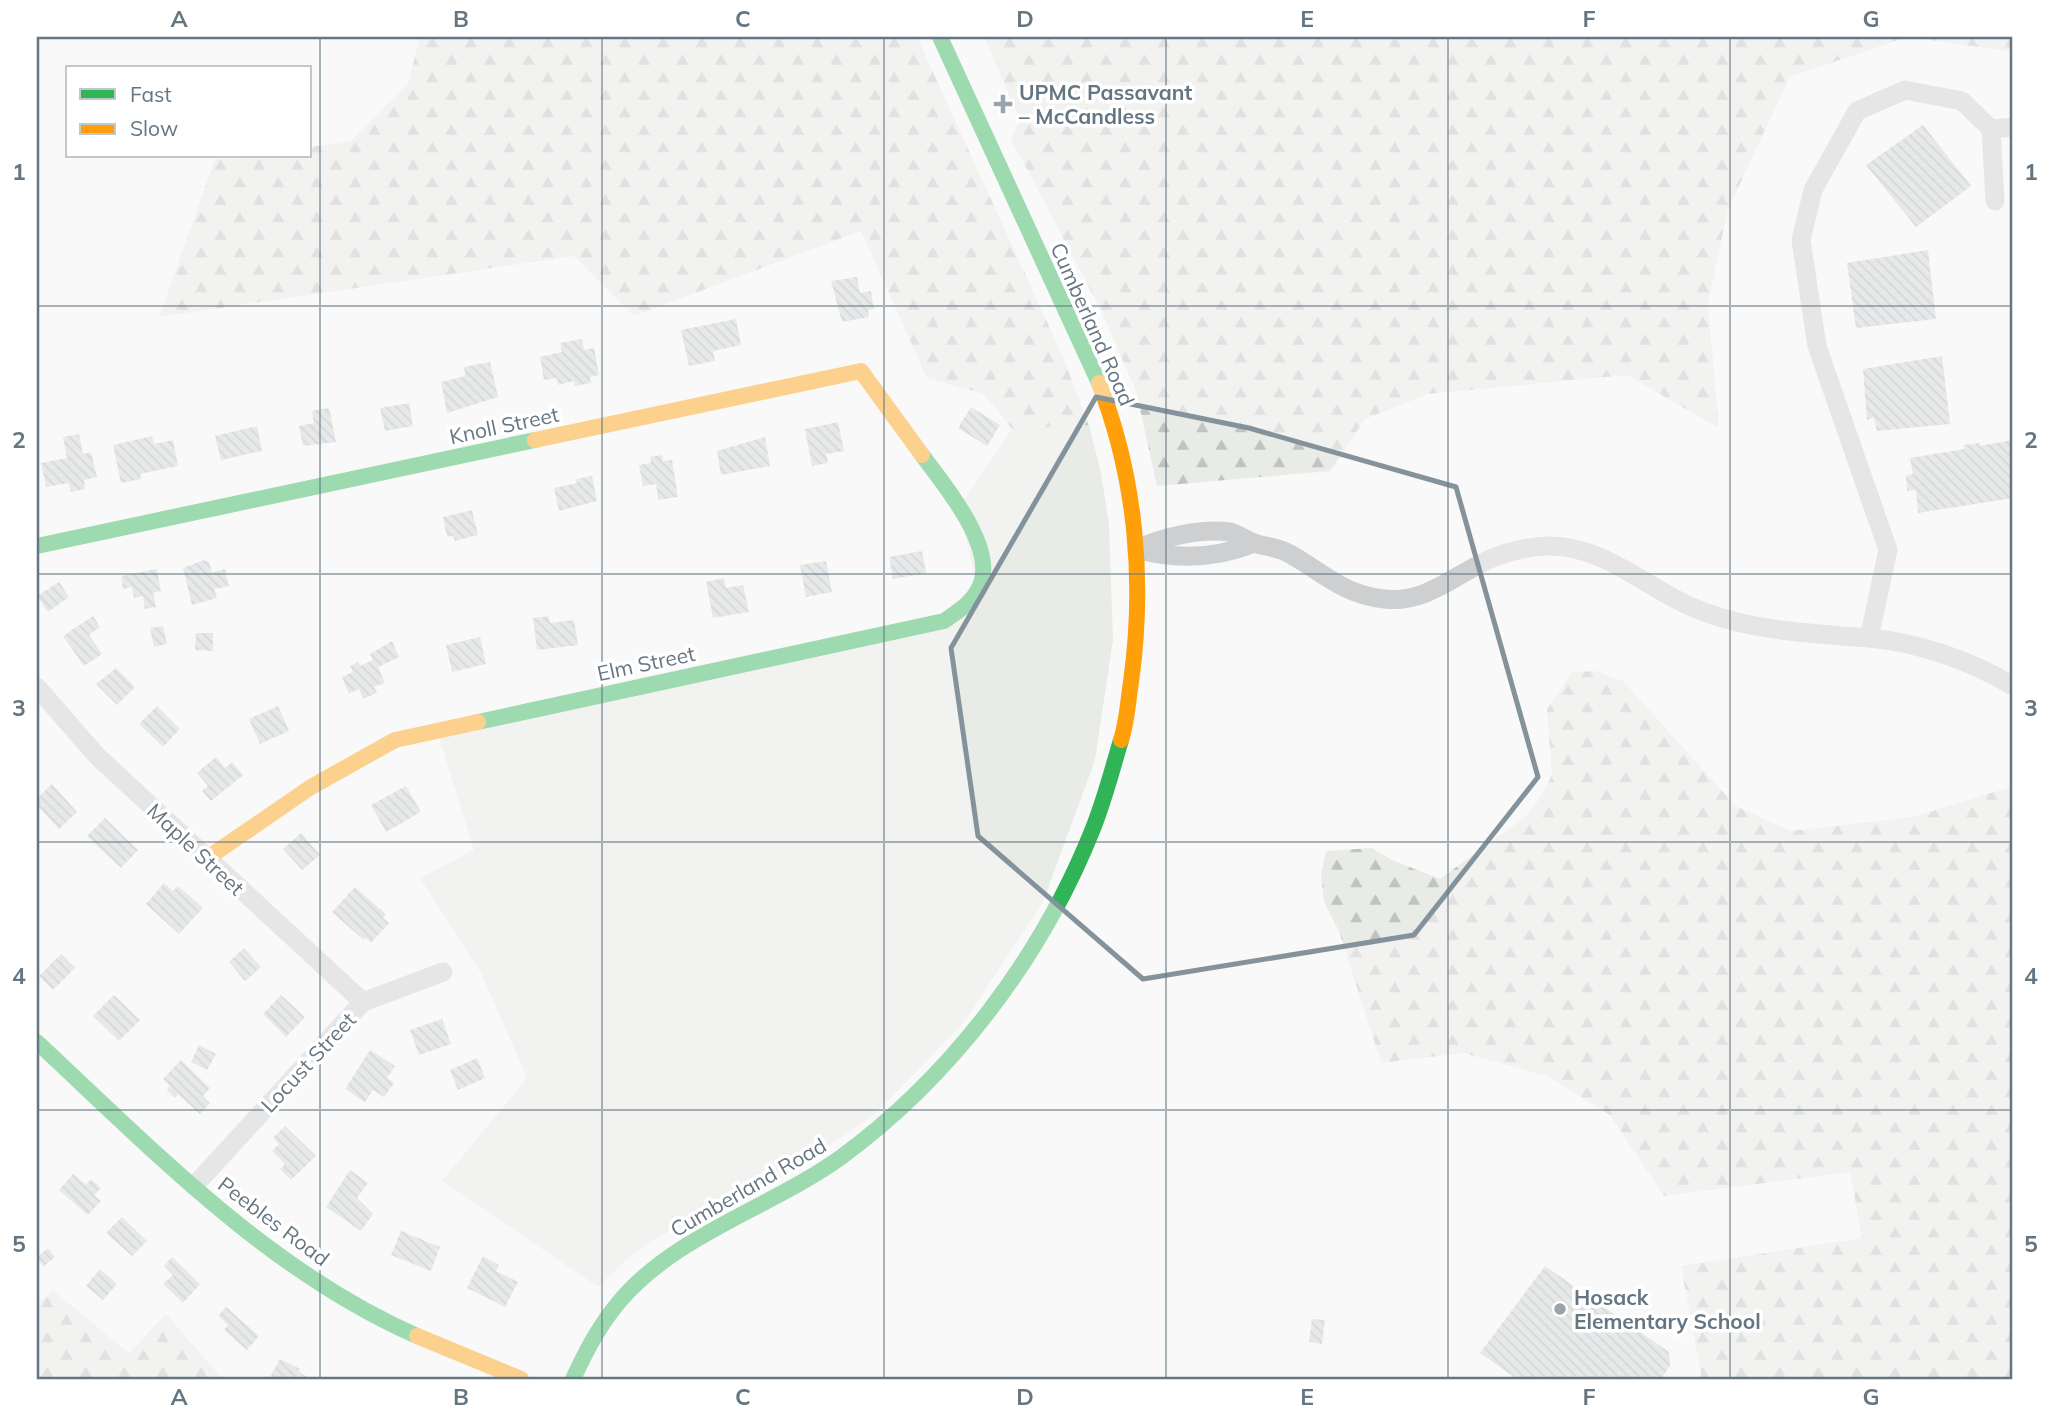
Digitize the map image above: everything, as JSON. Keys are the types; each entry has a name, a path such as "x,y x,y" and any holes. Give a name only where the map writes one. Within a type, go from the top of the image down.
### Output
{"street":[{"name":"Cumberland Road","path":"573,1379 605,1320 639,1279 664,1260 782,1195 838,1160 886,1123 921,1091 996,1006 1051,921 1102,809 1117,764 1135,658 1137,549 1123,457 1095,370 940,37"},
{"path":"1869,638 1888,550 1816,346 1801,240 1814,190 1857,111 1905,90 1962,101 1990,129 1995,201"},
{"path":"1990,129 2013,127"},
{"name":"Knoll Street","path":"37,546 861,371 932,469"},
{"name":"Elm Street","path":"206,859 260,819 322,779 395,740 931,625 966,610 978,591 984,566 983,555 973,527 932,469"},
{"path":"1137,549 1167,557 1233,552 1255,543 1290,554 1342,589 1362,596 1401,600 1438,589 1493,558 1512,551 1551,546 1577,550 1602,559 1681,603 1726,620 1797,634 1869,638 1944,655 2013,686"},
{"name":"Maple Street","path":"37,687 97,755 363,1002"},
{"name":"Locust Street","path":"194,1186 363,1002 443,972"},
{"name":"Peebles Road","path":"37,1042 245,1230 349,1301 413,1334 521,1379"}],"highlighted area":[{"path":"1096,397 1249,428 1456,487 1538,777 1414,935 1143,979 978,836 951,648"}],"green space":[{"path":"420,37 917,37 1063,357 1089,425 1012,429 984,394 927,378 861,231 634,316 574,256 159,317 215,159 312,158 312,147 350,142 408,83"},
{"path":"984,37 1907,37 1790,77 1728,209 1708,304 1719,428 1627,375 1428,394 1365,419 1330,471 1157,486 1136,391 1101,310 1011,139 1020,120"},
{"path":"1909,37 2013,37 2013,52"},
{"path":"1089,425 1101,473 1109,525 1113,640 1095,760 1043,902 965,1021 875,1114 783,1177 659,1236 625,1261 598,1287 442,1181 527,1078 481,973 420,878 474,850 436,729 931,625 978,591 959,507 1012,429"},
{"path":"1596,671 1623,681 1736,806 1790,831 1913,817 2013,786 2013,1379 1702,1379 1681,1266 1862,1238 1850,1172 1664,1196 1610,1115 1547,1076 1463,1053 1381,1063 1339,931 1324,902 1321,875 1326,851 1372,848 1392,860 1440,879 1525,817 1537,802 1552,775 1547,709 1572,672"},
{"path":"53,1290 129,1353 166,1314 223,1379 37,1379 37,1303"}],"building":[{"path":"1923,125 1971,186 1916,227 1866,165"},
{"path":"1928,250 1936,319 1856,328 1847,263"},
{"path":"857,277 860,293 871,291 874,309 868,310 869,317 842,322 831,281"},
{"path":"736,319 741,345 713,351 715,361 689,366 681,330"},
{"path":"582,339 584,350 594,348 599,375 590,377 591,383 575,386 574,381 558,385 557,378 544,380 540,357 562,352 560,343"},
{"path":"1942,356 1950,424 1877,431 1874,418 1867,420 1863,369"},
{"path":"490,362 498,397 447,413 441,382 465,376 464,367"},
{"path":"409,403 413,426 385,431 380,408"},
{"path":"971,407 1000,425 987,446 958,428"},
{"path":"329,408 336,442 303,446 299,426 314,423 312,411"},
{"path":"838,422 844,451 826,454 828,463 812,466 805,429"},
{"path":"257,426 262,451 221,460 215,436"},
{"path":"79,434 83,454 91,452 97,477 84,480 85,489 71,492 69,483 46,487 41,463 67,458 63,437"},
{"path":"152,436 154,444 173,440 178,466 140,474 141,479 121,483 113,445"},
{"path":"765,437 770,466 721,475 717,451"},
{"path":"2012,440 2013,498 1918,513 1916,490 1907,491 1906,476 1913,474 1910,458 1964,449 1964,445 1980,443 1979,446"},
{"path":"662,455 663,461 672,460 678,497 658,500 656,484 643,486 639,465 651,463 650,457"},
{"path":"592,476 597,501 559,511 554,488 577,483 576,479"},
{"path":"472,510 478,535 455,541 453,536 447,537 443,517"},
{"path":"922,551 926,573 893,579 889,557"},
{"path":"204,560 209,562 212,573 225,569 229,586 214,589 217,598 192,605 183,568"},
{"path":"826,561 832,592 806,597 800,565"},
{"path":"157,569 161,591 153,593 156,607 145,609 143,596 134,598 132,587 123,589 121,576"},
{"path":"724,578 726,588 743,585 749,612 713,618 706,582"},
{"path":"59,582 69,597 48,612 37,596"},
{"path":"93,616 100,627 89,635 102,654 84,666 63,636"},
{"path":"549,616 550,623 574,620 578,645 537,650 533,618"},
{"path":"163,626 167,644 154,647 150,628"},
{"path":"196,633 213,633 213,651 195,650"},
{"path":"480,637 486,664 452,672 446,645"},
{"path":"392,641 399,657 378,667 385,683 374,687 377,693 363,699 359,689 349,694 342,677 353,672 350,666 358,662 360,666 373,660 370,654"},
{"path":"116,668 135,687 117,705 96,684"},
{"path":"157,706 180,729 163,747 139,724"},
{"path":"278,706 289,731 260,744 249,719"},
{"path":"216,757 225,768 232,762 243,775 211,801 202,791 208,786 197,773"},
{"path":"52,784 77,812 59,829 37,805 37,798"},
{"path":"406,786 421,812 386,832 371,805"},
{"path":"105,818 138,850 121,868 87,836"},
{"path":"301,833 320,855 302,870 283,849"},
{"path":"164,883 173,891 178,886 203,908 179,934 146,904"},
{"path":"355,887 386,914 383,918 389,923 371,943 332,912"},
{"path":"244,948 261,967 245,981 229,962"},
{"path":"61,954 75,968 53,990 39,976"},
{"path":"114,995 140,1020 119,1041 93,1016"},
{"path":"281,995 305,1017 286,1037 263,1014"},
{"path":"442,1019 451,1044 419,1055 410,1030"},
{"path":"199,1045 216,1054 207,1070 191,1062"},
{"path":"370,1050 395,1066 387,1078 394,1083 384,1097 373,1090 365,1102 345,1089"},
{"path":"477,1058 485,1078 458,1090 450,1070"},
{"path":"181,1060 210,1088 203,1096 210,1103 200,1114 178,1094 175,1098 167,1090 170,1086 163,1079"},
{"path":"285,1126 316,1156 291,1180 280,1169 285,1164 272,1151 279,1144 273,1138"},
{"path":"350,1170 368,1183 357,1198 373,1214 361,1231 326,1207"},
{"path":"73,1174 86,1185 91,1179 101,1188 94,1195 101,1201 88,1215 59,1190"},
{"path":"122,1217 147,1241 132,1256 106,1233"},
{"path":"401,1231 440,1247 431,1271 391,1255"},
{"path":"48,1248 55,1257 43,1267 37,1257"},
{"path":"483,1256 499,1265 496,1271 518,1282 505,1307 467,1288"},
{"path":"172,1257 200,1284 183,1303 163,1284 173,1275 164,1266"},
{"name":"Hosack Elementary School","path":"1545,1266 1669,1352 1670,1366 1661,1379 1517,1379 1480,1353"},
{"path":"100,1269 117,1284 103,1300 86,1286"},
{"path":"226,1307 259,1336 247,1350 224,1330 228,1325 218,1316"},
{"path":"1312,1319 1325,1320 1322,1344 1309,1342"},
{"path":"280,1359 300,1369 298,1371 310,1379 269,1379"}],"traffic: fast":[{"path":"940,37 1099,383"},
{"path":"37,546 535,440"},
{"path":"478,722 944,621 976,594 983,572 982,555 966,518 922,455"},
{"path":"573,1379 605,1320 642,1279 695,1240 813,1176 840,1158 881,1126 919,1091 955,1052 1019,969 1047,924 1092,831 1121,740"},
{"path":"37,1042 215,1206 312,1278 363,1309 417,1336"}],"traffic: slow":[{"path":"535,440 861,371 922,455"},
{"path":"1099,383 1122,456 1137,568 1135,644 1121,740"},
{"path":"206,859 311,787 395,740 478,722"},
{"path":"417,1336 521,1379"}],"place":[{"name":"UPMC Passavant – McCandless","path":"1003,104"},
{"name":"Hosack Elementary School","path":"1560,1309"}]}
